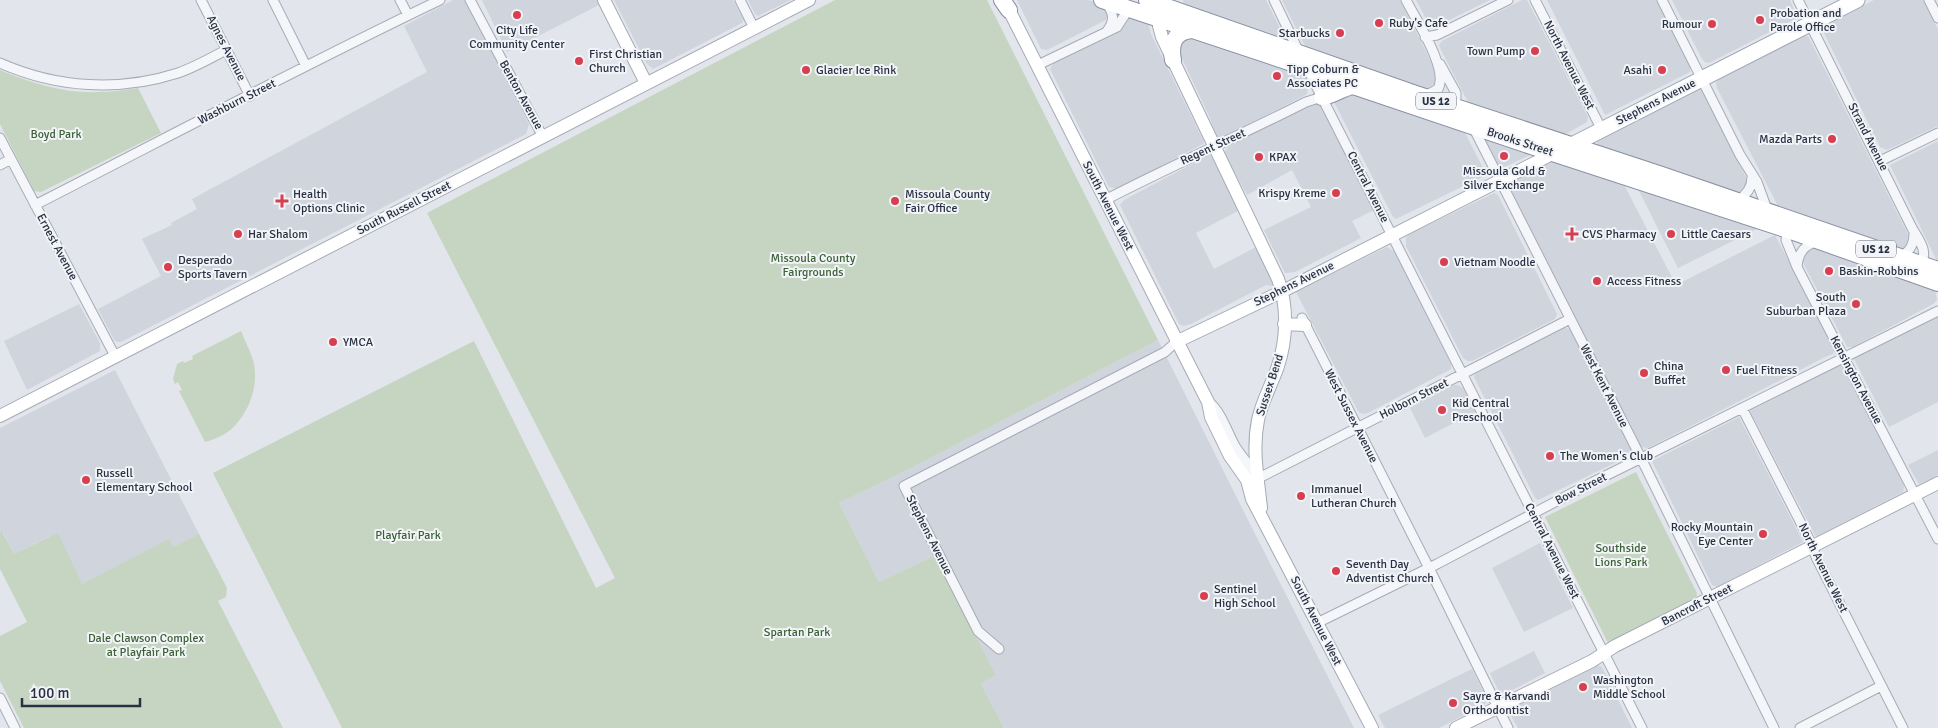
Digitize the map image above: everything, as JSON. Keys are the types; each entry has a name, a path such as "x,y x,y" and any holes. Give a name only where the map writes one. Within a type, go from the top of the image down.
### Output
{"highway":[{"name":"Brooks Street","path":"1103,0 1133,10 1164,8 1191,30 1416,94 1737,201 1766,217"},
{"name":"Brooks Street","path":"1147,0 1304,61 1353,86 1554,154 1900,257 1938,283"},
{"path":"1174,60 1172,50 1174,39 1178,34 1191,30"},
{"path":"1322,98 1346,87 1353,86"},
{"path":"1428,111 1445,109 1451,106"},
{"name":"Brooks Street","path":"1789,225 1818,241 1919,270 1938,270"}],"main road":[{"name":"Stephens Avenue","path":"1554,154 1857,0"}],"street":[{"name":"Agnes Avenue","path":"202,0 250,96"},
{"path":"273,0 306,66"},
{"path":"400,0 408,15"},
{"name":"Washburn Street","path":"35,205 306,66 440,0"},
{"name":"Benton Avenue","path":"470,0 543,136"},
{"path":"604,0 646,83"},
{"path":"740,0 754,28"},
{"name":"South Russell Street","path":"0,416 809,0"},
{"path":"1103,0 1110,8 1113,16 1112,25 1107,31"},
{"name":"Central Avenue","path":"1274,0 1462,374"},
{"path":"1406,0 1437,60 1441,78 1438,89 1428,96 1416,94"},
{"path":"1425,37 1437,35 1508,0"},
{"name":"North Avenue West","path":"1535,0 1602,130"},
{"path":"1662,0 1740,154 1757,182 1766,217"},
{"name":"Strand Avenue","path":"1798,0 1924,250 1924,257 1919,270"},
{"path":"1929,0 1938,18"},
{"name":"South Avenue West","path":"1006,3 1208,402 1211,417 1230,456 1247,480 1252,499 1372,728"},
{"path":"1164,8 1160,32 1283,291"},
{"path":"1038,65 1117,27 1126,13 1133,10"},
{"path":"0,63 23,72 56,81 98,86 143,82 180,72 226,50"},
{"path":"1437,60 1444,67 1456,93 1456,98 1451,106"},
{"name":"Regent Street","path":"1105,200 1306,102 1322,98"},
{"name":"West Kent Avenue","path":"1472,126 1774,728"},
{"path":"1880,161 1938,133"},
{"name":"Ernest Avenue","path":"0,138 115,356"},
{"name":"Stephens Avenue","path":"999,649 978,631 904,486 1165,352 1176,342 1283,291 1554,154"},
{"path":"0,164 10,159"},
{"path":"1737,201 1747,193 1752,181 1751,172"},
{"name":"Kensington Avenue","path":"1789,225 1786,242 1797,267 1938,539"},
{"path":"1900,257 1913,246 1914,232"},
{"path":"1797,267 1797,259 1803,249 1818,241"},
{"name":"Sussex Bend","path":"1258,478 1255,447 1259,418 1279,360 1284,324 1285,303 1283,291"},
{"name":"Bow Street","path":"1927,317 1938,304"},
{"name":"Bow Street","path":"1317,623 1938,311"},
{"name":"Holborn Street","path":"1258,478 1570,319"},
{"path":"1284,324 1303,322"},
{"name":"West Sussex Avenue","path":"1303,322 1429,568 1508,728"},
{"name":"Central Avenue West","path":"1462,374 1642,728"},
{"name":"South Avenue West","path":"1208,402 1217,411 1236,448 1258,478 1261,513"},
{"name":"North Avenue West","path":"1742,408 1902,728"},
{"name":"Bancroft Street","path":"1456,728 1938,483"},
{"path":"1800,728 1881,686"},
{"path":"0,698 15,728"}],"shaded area":[{"path":"453,0 466,0 468,3 529,124 526,134 121,342 114,340 98,309 161,276 142,239 172,225 171,223 197,209 192,199 427,72 404,26"},
{"path":"482,0 599,0 601,4 507,52"},
{"path":"614,0 733,0 744,20 742,23 653,69 647,64"},
{"path":"748,0 791,0 758,16"},
{"path":"1017,0 1088,0 1104,5 1109,15 1106,20 1047,50 1041,49"},
{"path":"1183,0 1266,0 1285,38 1282,40 1184,5"},
{"path":"1282,0 1400,0 1436,71 1436,86 1428,91 1306,48"},
{"path":"1416,0 1490,0 1433,28 1430,26"},
{"path":"1522,0 1527,0 1588,117 1587,122 1564,135 1469,104 1439,45 1442,41"},
{"path":"1547,0 1657,0 1690,66 1690,72 1605,115"},
{"path":"1672,0 1790,0 1796,15 1795,19 1706,63 1702,59"},
{"path":"1874,0 1923,0 1938,29 1938,126 1887,150 1880,147 1823,31 1827,24"},
{"path":"1126,17 1147,19 1151,34 1204,142 1118,189 1109,187 1050,69 1054,62"},
{"path":"1188,34 1303,72 1308,83 1307,94 1224,138 1216,137 1210,118 1177,48"},
{"path":"1804,36 1808,36 1909,236 1909,243 1904,249 1897,250 1782,214 1717,88 1716,83 1719,78"},
{"path":"1352,89 1462,127 1484,171 1482,177 1396,219 1393,217 1334,102 1334,99"},
{"path":"1696,89 1701,89 1704,93 1746,177 1747,186 1745,191 1736,196 1598,147 1597,142 1599,140"},
{"path":"1314,102 1323,105 1374,210 1352,221 1361,238 1295,272 1285,273 1264,230 1311,207 1292,170 1247,195 1224,153 1229,145"},
{"path":"1481,132 1538,151 1500,169"},
{"path":"1938,141 1938,263 1890,165"},
{"path":"1209,155 1212,157 1240,210 1196,233 1214,269 1258,246 1275,284 1271,286 1266,285 1191,324 1183,326 1179,324 1120,205 1124,200"},
{"path":"1559,159 1620,177 1676,285 1775,235 1835,349 1833,354 1648,448 1640,447 1508,184"},
{"path":"1636,185 1761,227 1678,268"},
{"path":"1494,193 1498,195 1557,314 1555,319 1472,361 1468,361 1463,358 1406,246 1406,238 1408,235"},
{"path":"1387,247 1395,252 1451,364 1451,369 1368,413 1362,414 1358,411 1296,292"},
{"path":"1813,248 1935,290 1937,300 1933,304 1853,347 1847,347 1802,261 1806,251"},
{"path":"79,304 100,343 100,351 27,390 4,341"},
{"path":"1938,316 1938,402 1889,427 1854,359 1855,356"},
{"path":"1562,327 1571,329 1632,449 1632,455 1631,460 1625,462 1623,459 1538,500 1535,498 1474,377 1475,374"},
{"path":"1158,340 1354,728 1004,728 981,684 996,675 934,556 879,582 839,503 911,468"},
{"path":"1842,364 1904,486 1903,492 1816,537 1750,411"},
{"name":"Russell Elementary School","path":"115,370 199,534 173,547 169,540 82,584 49,537 14,554 3,532 0,533 0,428"},
{"name":"Kid Central Preschool","path":"1454,385 1463,388 1475,412 1425,438 1410,408"},
{"path":"1739,417 1803,542 1717,587 1712,585 1652,461"},
{"path":"1938,450 1938,475 1919,484 1908,465"},
{"path":"1540,543 1573,608 1524,632 1492,568"},
{"path":"1534,651 1545,673 1507,693 1499,692 1490,673"},
{"name":"Washington Middle School","path":"1598,665 1602,667 1632,728 1518,728 1511,716 1514,707"},
{"path":"1472,669 1486,697 1484,705 1439,728 1385,728 1378,715"}],"green space":[{"name":"Missoula County Fairgrounds","path":"835,0 987,0 1158,340 911,468 839,503 879,582 934,556 996,675 981,684 1004,728 342,728 213,473 474,341 596,588 615,578 427,213"},
{"name":"Boyd Park","path":"0,70 36,83 74,91 104,92 138,88 161,133 41,192 34,191 0,124"},
{"path":"241,331 250,351 255,371 254,387 250,402 243,416 232,429 223,435 205,442 179,391 182,390 178,382 175,384 173,379 177,364 193,359 192,356"},
{"name":"Southside Lions Park","path":"1636,472 1697,593 1696,599 1608,643 1545,517"},
{"name":"Dale Clawson Complex at Playfair Park","path":"2,531 14,554 58,533 82,584 169,539 173,547 199,534 227,588 226,597 218,601 283,728 24,728 0,681 0,636 27,622 0,569 0,533"}],"place":[{"name":"City Life Community Center","path":"517,15"},
{"name":"Probation and Parole Office","path":"1760,20"},
{"name":"Ruby's Cafe","path":"1379,23"},
{"name":"Rumour","path":"1712,24"},
{"name":"Starbucks","path":"1340,33"},
{"name":"Town Pump","path":"1535,51"},
{"name":"First Christian Church","path":"579,61"},
{"name":"Glacier Ice Rink","path":"806,70"},
{"name":"Asahi","path":"1662,70"},
{"name":"Tipp Coburn & Associates PC","path":"1277,76"},
{"name":"Mazda Parts","path":"1832,139"},
{"name":"Missoula Gold & Silver Exchange","path":"1504,156"},
{"name":"KPAX","path":"1259,157"},
{"name":"Krispy Kreme","path":"1336,193"},
{"name":"Health Options Clinic","path":"282,201"},
{"name":"Missoula County Fair Office","path":"895,201"},
{"name":"Har Shalom","path":"238,234"},
{"name":"CVS Pharmacy","path":"1572,234"},
{"name":"Little Caesars","path":"1671,234"},
{"name":"Vietnam Noodle","path":"1444,262"},
{"name":"Desperado Sports Tavern","path":"168,267"},
{"name":"Baskin-Robbins","path":"1829,271"},
{"name":"Access Fitness","path":"1597,281"},
{"name":"South Suburban Plaza","path":"1856,304"},
{"name":"YMCA","path":"333,342"},
{"name":"Fuel Fitness","path":"1726,370"},
{"name":"China Buffet","path":"1644,373"},
{"name":"Kid Central Preschool","path":"1442,410"},
{"name":"The Women's Club","path":"1550,456"},
{"name":"Russell Elementary School","path":"86,480"},
{"name":"Immanuel Lutheran Church","path":"1301,496"},
{"name":"Rocky Mountain Eye Center","path":"1763,534"},
{"name":"Seventh Day Adventist Church","path":"1336,571"},
{"name":"Sentinel High School","path":"1204,596"},
{"name":"Washington Middle School","path":"1583,687"},
{"name":"Sayre & Karvandi Orthodontist","path":"1453,703"}],"park label":[{"name":"Playfair Park","path":"408,535"},
{"name":"Spartan Park","path":"797,632"}]}
